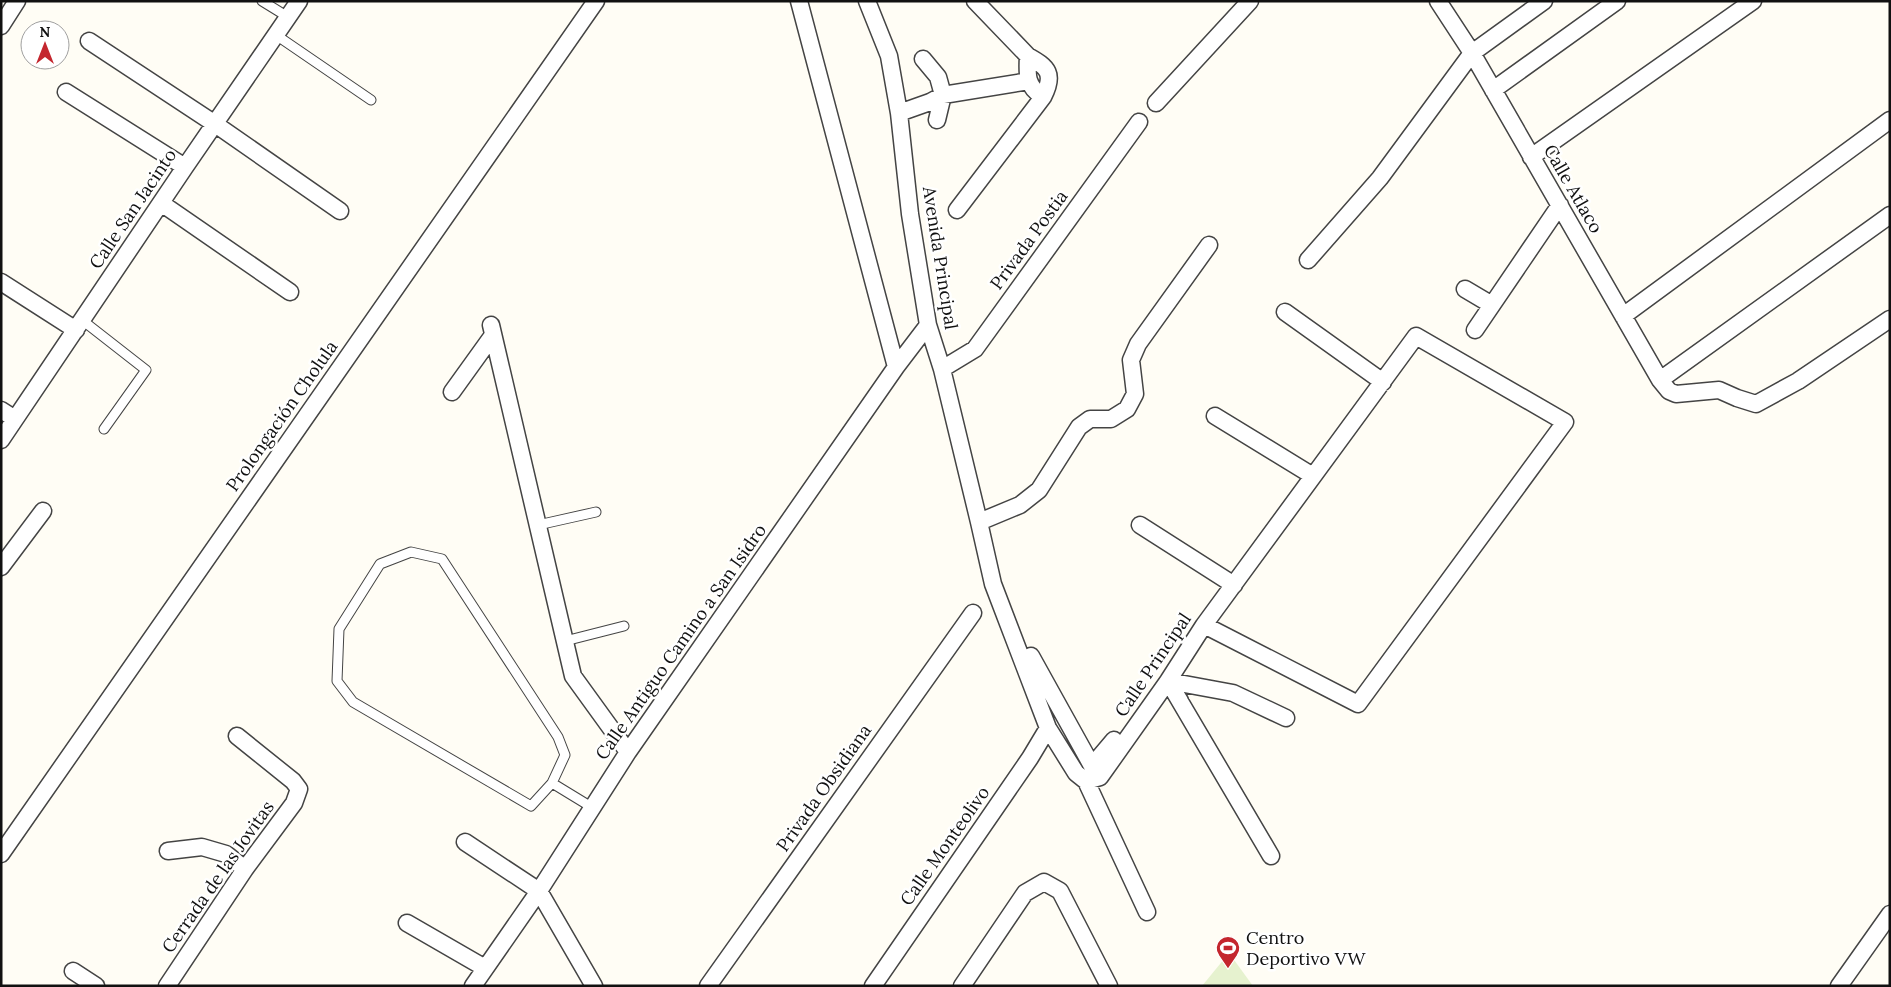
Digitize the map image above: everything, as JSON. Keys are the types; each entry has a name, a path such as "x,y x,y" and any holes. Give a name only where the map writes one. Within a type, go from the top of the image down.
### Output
{"street":[{"path":"1,26 18,1"},
{"name":"Calle San Jacinto","path":"1,440 299,1"},
{"name":"Prolongación Cholula","path":"1,854 596,1"},
{"path":"799,1 896,367"},
{"name":"Avenida Principal","path":"867,1 890,56 910,214 928,325 942,369 979,522"},
{"path":"958,210 1043,97 1047,90 1049,77 1044,65 1028,56 974,1"},
{"path":"1156,103 1250,1"},
{"name":"Calle Atlaco","path":"1438,1 1472,53 1660,380 1669,391 1676,394 1719,390 1756,404 1798,381 1890,319"},
{"path":"1308,260 1380,178 1472,53 1544,1"},
{"path":"1493,90 1617,1"},
{"path":"1531,157 1753,1"},
{"path":"89,41 215,124 340,211"},
{"path":"1028,56 1029,81 1034,91 1043,97"},
{"path":"923,59 938,77 937,120"},
{"path":"898,113 937,99 1029,81"},
{"path":"66,92 185,167"},
{"path":"1623,316 1890,120"},
{"name":"Privada Postia","path":"942,369 975,349 1139,122"},
{"path":"161,203 290,292"},
{"path":"1475,330 1560,205"},
{"path":"1660,380 1890,215"},
{"path":"1147,912 1086,782 1076,773 1048,728 992,584 979,522 1020,506 1039,490 1079,427 1090,419 1111,420 1128,409 1135,394 1131,360 1138,344 1209,245"},
{"path":"1,282 79,325"},
{"path":"1465,289 1492,305"},
{"path":"1285,312 1383,382"},
{"name":"Calle Antiguo Camino a San Isidro","path":"473,986 539,892 628,752 896,367 928,325"},
{"path":"452,392 492,330 573,676 628,752"},
{"name":"Calle Principal","path":"1086,782 1100,777 1168,681 1204,625 1231,583 1416,336 1565,422 1358,704 1204,625"},
{"path":"1,410 16,419"},
{"path":"1215,416 1313,476"},
{"path":"1,567 43,511"},
{"path":"1031,656 1092,766 1134,717 1231,583 1140,525"},
{"name":"Privada Obsidiana","path":"708,986 973,613"},
{"path":"1168,681 1180,701"},
{"path":"1168,681 1233,693 1286,718"},
{"path":"1168,681 1271,856"},
{"name":"Calle Monteolivo","path":"873,986 1030,758 1048,728"},
{"name":"Cerrada de las Jovitas","path":"171,984 245,869 294,803 299,789 237,736"},
{"path":"465,842 539,892 594,986"},
{"path":"168,851 202,847 226,854 245,869"},
{"path":"962,986 1025,893 1044,882 1060,891 1109,986"},
{"path":"1839,986 1890,914"},
{"path":"408,923 485,968"},
{"path":"73,971 96,986"}],"lane":[{"path":"262,1 288,17"},
{"path":"276,35 371,100"},
{"path":"79,325 146,370 104,429"},
{"path":"538,525 596,512"},
{"path":"412,552 442,559 558,737 566,755 552,783 531,806 352,702 337,681 339,629 380,564 412,552"},
{"path":"565,641 624,626"},
{"path":"552,783 593,808"}],"green space":[{"name":"Centro Deportivo VW","path":"1229,953 1253,986 1202,986"}],"place":[{"name":"Centro Deportivo VW","path":"1228,969"}]}
